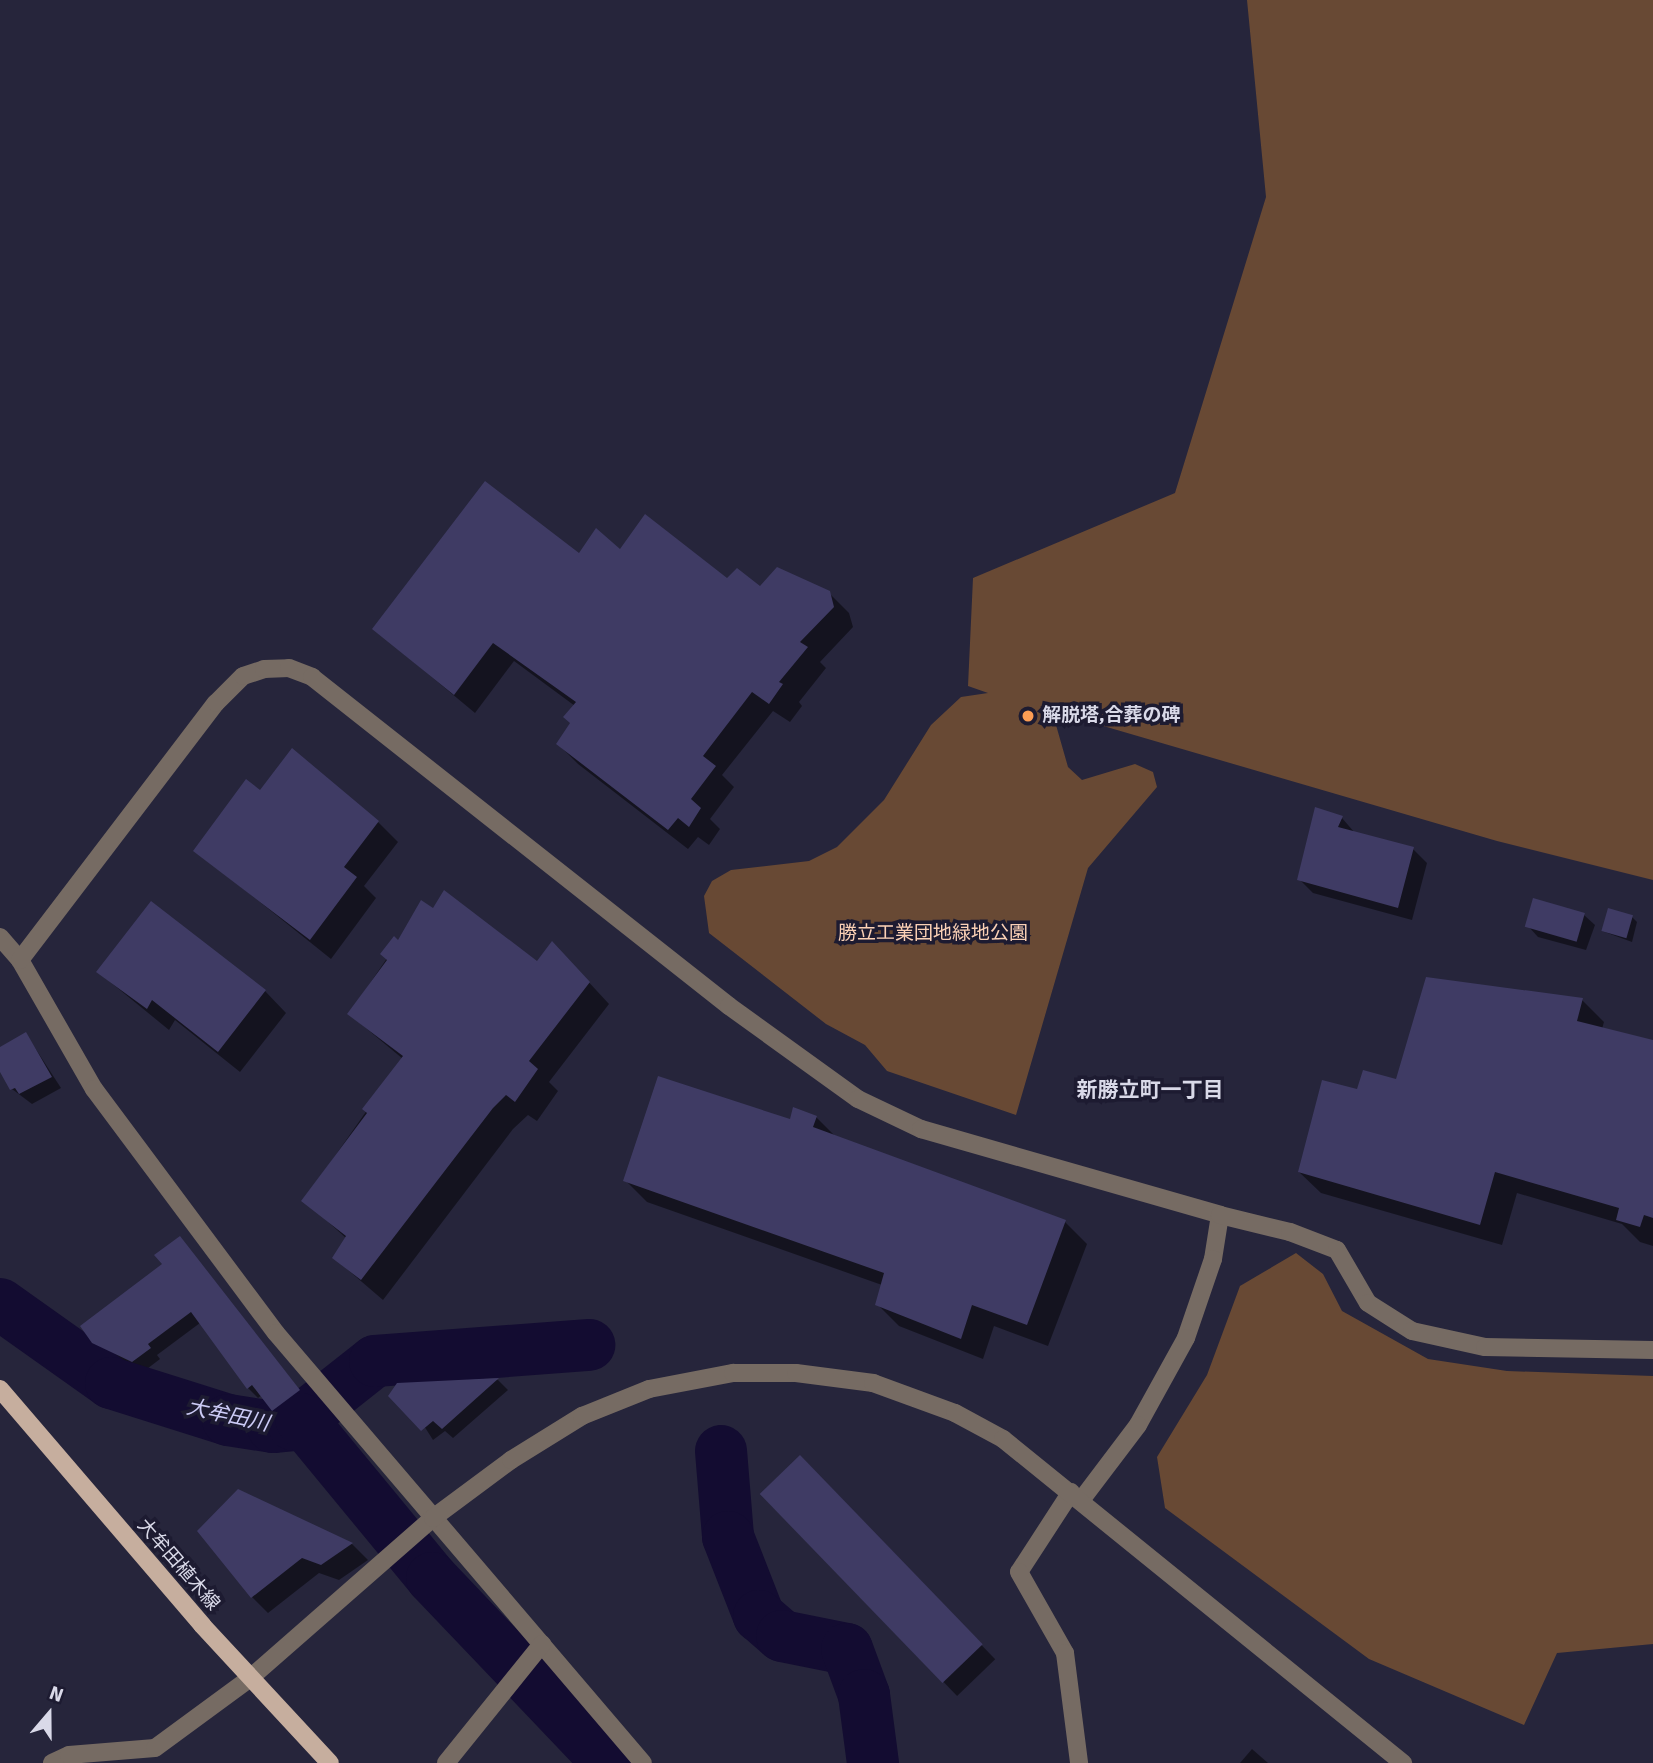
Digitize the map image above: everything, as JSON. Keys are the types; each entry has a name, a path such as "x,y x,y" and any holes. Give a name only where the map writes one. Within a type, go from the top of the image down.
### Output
{"main road":[{"name":"大牟田植木線","path":"0,1389 249,1679 330,1763"}],"street":[{"path":"20,960 216,703 243,676 264,669 289,668 312,677 729,1006 858,1098 921,1129 1220,1215 1290,1232 1336,1250 1368,1303 1412,1331 1485,1347 1653,1350"},
{"path":"0,937 20,960 101,1100 268,1323 336,1400 427,1524 537,1650 643,1763"},
{"path":"1079,1763 1065,1653 1019,1572 1077,1495 1138,1425 1186,1338 1213,1259 1220,1215"},
{"path":"52,1763 69,1755 155,1748 249,1679 427,1524 511,1460 582,1416 649,1389 733,1373 796,1373 873,1383 955,1413 1003,1439 1077,1495 1404,1763"},
{"path":"446,1763 537,1650"}],"green space":[{"name":"勝立工業団地緑地公園","path":"1247,0 1653,0 1653,880 1497,841 1052,711 1068,767 1082,780 1135,764 1153,772 1157,787 1088,868 1016,1115 887,1071 865,1045 826,1024 709,933 704,896 712,881 731,870 809,861 837,847 884,800 931,725 961,697 988,693 968,686 973,578 1175,493 1266,197"},
{"path":"1296,1253 1323,1274 1342,1311 1428,1359 1507,1371 1653,1376 1653,1644 1557,1653 1524,1725 1369,1659 1165,1508 1157,1457 1207,1375 1240,1286"}],"building":[{"path":"485,481 579,553 596,528 620,549 645,514 727,578 737,568 760,586 777,567 830,591 834,607 800,642 808,647 779,682 783,684 769,704 752,692 703,756 716,766 691,799 701,808 689,827 678,818 668,830 556,744 570,723 563,717 576,702 493,643 454,695 372,629"},
{"path":"292,748 379,821 344,867 357,877 310,940 193,851 246,779 260,790"},
{"path":"1315,807 1343,816 1338,827 1414,847 1398,908 1297,880"},
{"path":"444,890 537,961 552,941 590,982 529,1061 538,1069 515,1102 506,1095 493,1108 361,1280 332,1258 346,1236 301,1201 367,1113 362,1109 403,1056 347,1014 387,960 380,954 394,936 398,940 421,900 433,908"},
{"path":"1533,898 1585,913 1577,942 1525,927"},
{"path":"151,901 266,990 218,1052 152,1000 147,1009 96,972"},
{"path":"1608,908 1633,915 1626,938 1601,931"},
{"path":"1426,977 1583,998 1577,1021 1653,1040 1653,1218 1644,1215 1640,1227 1616,1220 1619,1208 1495,1172 1480,1225 1298,1172 1322,1080 1357,1089 1363,1070 1396,1079"},
{"path":"26,1032 52,1077 19,1094 15,1088 10,1090 0,1072 0,1047"},
{"path":"658,1076 790,1119 793,1107 817,1116 813,1127 1066,1220 1027,1325 972,1305 961,1339 875,1305 884,1273 623,1181"},
{"path":"180,1236 300,1390 272,1411 252,1385 247,1389 191,1312 148,1344 151,1348 132,1362 92,1343 80,1326 162,1264 154,1255"},
{"path":"499,1378 442,1429 433,1421 421,1431 388,1396 397,1383"},
{"path":"800,1455 983,1644 942,1683 760,1494"},
{"path":"238,1489 353,1543 321,1565 302,1558 251,1598 197,1531"}],"waterway":[{"name":"大牟田川","path":"0,1304 111,1383 228,1420 273,1427 294,1425 375,1361 589,1345"},
{"path":"301,1419 432,1578 608,1763"},
{"name":"大牟田川","path":"721,1451 728,1537 759,1616 782,1636 847,1649 864,1695 873,1763"}],"place":[{"name":"解脱塔,合葬の碑","path":"1028,716"}],"district":[{"name":"新勝立町一丁目","path":"1150,1090"}]}
